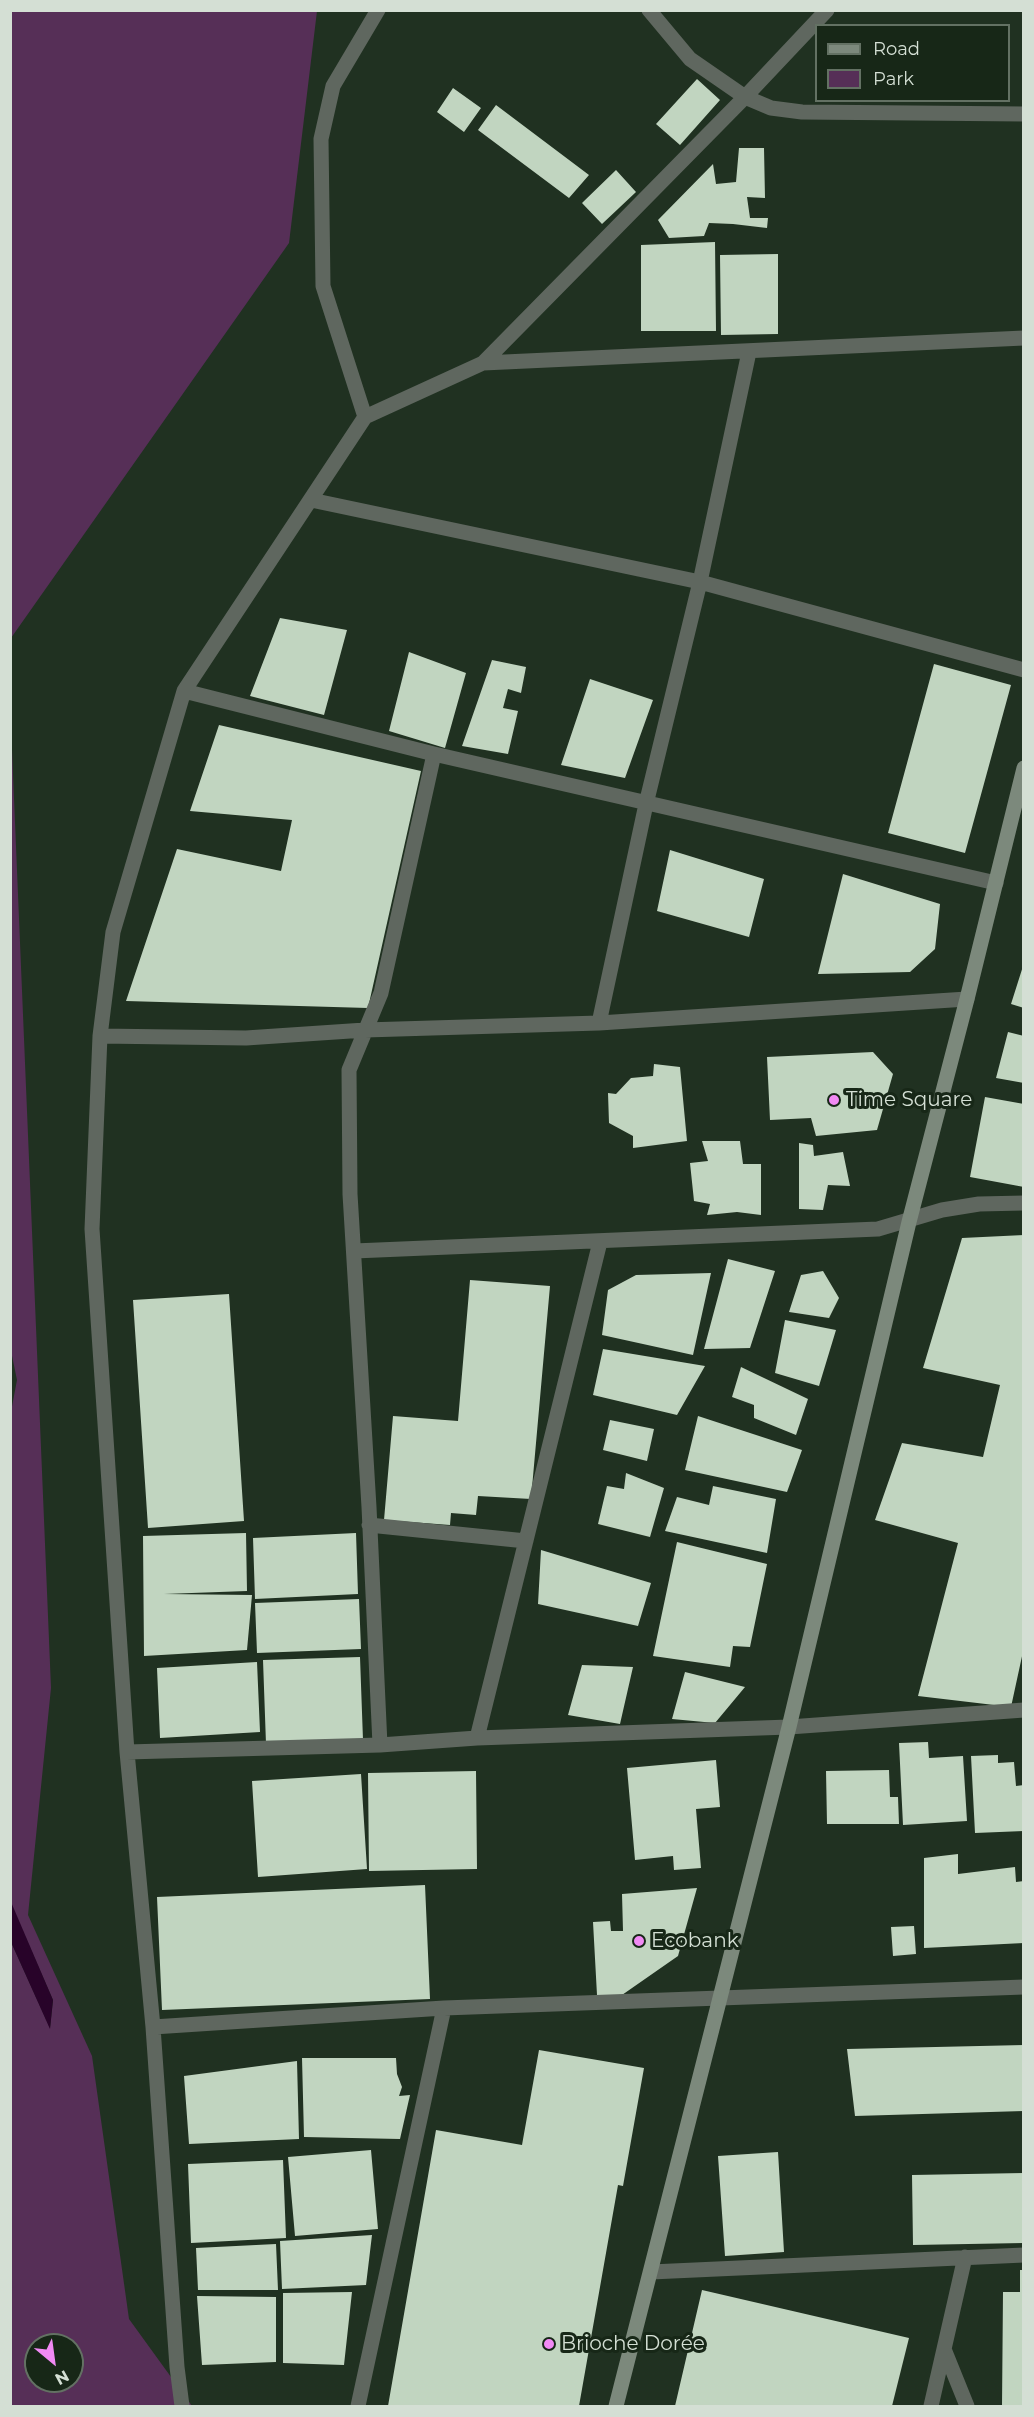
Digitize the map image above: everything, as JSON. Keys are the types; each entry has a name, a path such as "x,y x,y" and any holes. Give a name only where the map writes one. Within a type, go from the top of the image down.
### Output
{"street":[{"path":"365,417 322,286 321,139 333,86 378,10"},
{"path":"649,10 690,59 745,97 771,108 802,112 1023,114"},
{"path":"182,2406 176,2355 153,2027 127,1752 92,1229 100,1036 114,932 184,691 365,417 483,363 745,97 827,10"},
{"path":"483,363 1023,338"},
{"path":"599,1023 646,804 700,582 749,352"},
{"path":"311,500 700,582 1023,670"},
{"path":"184,691 434,754 996,883"},
{"path":"380,1745 350,1194 349,1070 381,993 434,754"},
{"path":"616,2406 718,1998 789,1728 909,1222 967,999 1023,768"},
{"path":"100,1036 246,1038 365,1030 599,1023 967,999"},
{"path":"354,1251 878,1229 909,1222 942,1210 970,1205 1023,1203"},
{"path":"477,1738 600,1242"},
{"path":"369,1526 526,1541"},
{"path":"127,1752 380,1745 477,1738 789,1728 1023,1710"},
{"path":"153,2027 444,2008 1023,1988"},
{"path":"358,2406 444,2008"},
{"path":"651,2272 1023,2255"},
{"path":"931,2406 965,2257"},
{"path":"944,2349 967,2406"}],"green space":[{"path":"11,10 317,11 289,243 11,638"},
{"path":"10,702 51,1688 28,1915 92,2056 129,2319 192,2406 11,2406 11,1942 50,2028 53,2000 10,1902 10,1417 17,1380 10,1346"}],"shaded area":[{"path":"11,1902 53,2000 50,2029 11,1942"}],"building":[{"path":"697,79 720,100 680,145 656,124"},
{"path":"453,88 481,108 464,132 437,112"},
{"path":"496,105 589,175 569,198 478,130"},
{"path":"739,148 764,148 765,198 747,197 750,218 768,218 767,228 709,223 704,236 669,238 658,220 713,164 716,184 736,182"},
{"path":"616,170 636,192 602,224 582,203"},
{"path":"715,242 716,331 641,331 641,245"},
{"path":"778,254 778,334 721,335 720,255"},
{"path":"280,618 347,630 324,715 250,696"},
{"path":"409,652 466,673 445,748 389,731"},
{"path":"492,660 526,667 521,693 508,689 503,708 518,711 508,754 462,746"},
{"path":"934,664 1011,685 965,853 888,833"},
{"path":"590,679 653,700 625,778 561,765"},
{"path":"219,725 421,771 368,1008 126,1001 177,849 281,871 292,820 190,811"},
{"path":"670,850 764,879 749,937 657,911"},
{"path":"843,874 940,904 935,949 910,972 818,974"},
{"path":"1024,963 1024,1008 1011,1004"},
{"path":"1008,1032 1024,1036 1024,1083 996,1078"},
{"path":"873,1052 893,1074 877,1130 816,1136 811,1118 770,1120 767,1057"},
{"path":"654,1064 680,1067 687,1141 633,1148 633,1136 609,1123 608,1093 616,1094 631,1078 653,1076"},
{"path":"985,1097 1024,1104 1024,1187 970,1177"},
{"path":"702,1141 740,1141 743,1164 761,1164 761,1215 737,1212 707,1215 710,1204 694,1201 690,1163 708,1161"},
{"path":"799,1143 813,1145 814,1156 843,1152 850,1186 828,1185 823,1210 799,1209"},
{"path":"1024,1235 1024,1647 1011,1707 918,1696 958,1543 875,1520 902,1443 983,1457 1000,1385 923,1368 962,1238"},
{"path":"728,1259 775,1271 750,1348 704,1349"},
{"path":"823,1271 839,1298 829,1318 789,1312 801,1275"},
{"path":"711,1273 693,1355 602,1335 608,1290 636,1275"},
{"path":"470,1280 550,1286 531,1499 478,1496 476,1515 451,1513 450,1525 384,1520 393,1416 458,1421"},
{"path":"229,1294 244,1521 148,1528 133,1300"},
{"path":"785,1320 836,1330 819,1386 775,1373"},
{"path":"603,1349 705,1366 677,1415 593,1395"},
{"path":"741,1367 808,1399 796,1435 754,1418 754,1405 732,1397"},
{"path":"698,1416 802,1450 787,1492 685,1470"},
{"path":"610,1420 654,1429 647,1461 603,1450"},
{"path":"626,1473 664,1488 650,1537 598,1524 607,1486 624,1489"},
{"path":"713,1486 776,1499 767,1553 665,1531 677,1497 709,1505"},
{"path":"246,1533 247,1591 164,1594 252,1595 247,1650 144,1656 143,1536"},
{"path":"356,1533 358,1594 255,1599 253,1538"},
{"path":"677,1542 767,1564 750,1647 733,1646 730,1667 653,1656"},
{"path":"541,1550 651,1583 638,1626 538,1604"},
{"path":"359,1599 361,1649 257,1653 255,1603"},
{"path":"360,1657 363,1740 266,1744 263,1660"},
{"path":"257,1662 260,1732 160,1738 157,1668"},
{"path":"582,1665 633,1667 620,1724 568,1715"},
{"path":"685,1672 745,1687 715,1723 672,1719"},
{"path":"928,1742 929,1758 963,1756 967,1821 903,1825 899,1743"},
{"path":"998,1755 998,1763 1014,1762 1016,1786 1024,1785 1024,1831 975,1833 971,1756"},
{"path":"716,1760 720,1807 696,1809 701,1868 674,1870 673,1856 635,1860 627,1768"},
{"path":"889,1770 890,1797 898,1797 899,1824 827,1824 826,1771"},
{"path":"476,1771 477,1869 369,1871 368,1773"},
{"path":"361,1774 367,1869 258,1877 252,1781"},
{"path":"958,1854 958,1874 1015,1867 1016,1882 1024,1881 1024,1943 924,1948 924,1858"},
{"path":"425,1885 430,1999 162,2010 157,1897"},
{"path":"697,1888 678,1956 622,1995 597,1995 593,1922 610,1921 611,1931 623,1931 622,1894"},
{"path":"914,1926 916,1954 893,1956 891,1927"},
{"path":"1024,2045 1024,2111 855,2116 847,2049"},
{"path":"539,2050 644,2068 623,2186 618,2185 579,2406 388,2406 436,2130 522,2145"},
{"path":"302,2058 396,2058 397,2074 402,2087 399,2096 410,2095 400,2139 304,2137"},
{"path":"297,2061 299,2139 189,2144 184,2076"},
{"path":"371,2150 378,2229 295,2236 288,2157"},
{"path":"778,2152 784,2252 725,2256 718,2156"},
{"path":"283,2160 286,2238 191,2243 188,2164"},
{"path":"1024,2173 1024,2243 913,2245 912,2175"},
{"path":"372,2235 366,2285 282,2289 280,2241"},
{"path":"276,2244 278,2290 198,2290 196,2248"},
{"path":"1020,2270 1024,2270 1024,2406 1002,2406 1003,2292 1020,2292"},
{"path":"702,2290 909,2338 892,2406 675,2406"},
{"path":"352,2292 344,2365 283,2363 283,2293"},
{"path":"197,2296 276,2297 276,2362 202,2365"}],"place":[{"name":"Time Square","path":"834,1100"},
{"name":"Ecobank","path":"639,1941"},
{"name":"Brioche Dorée","path":"549,2344"}]}
